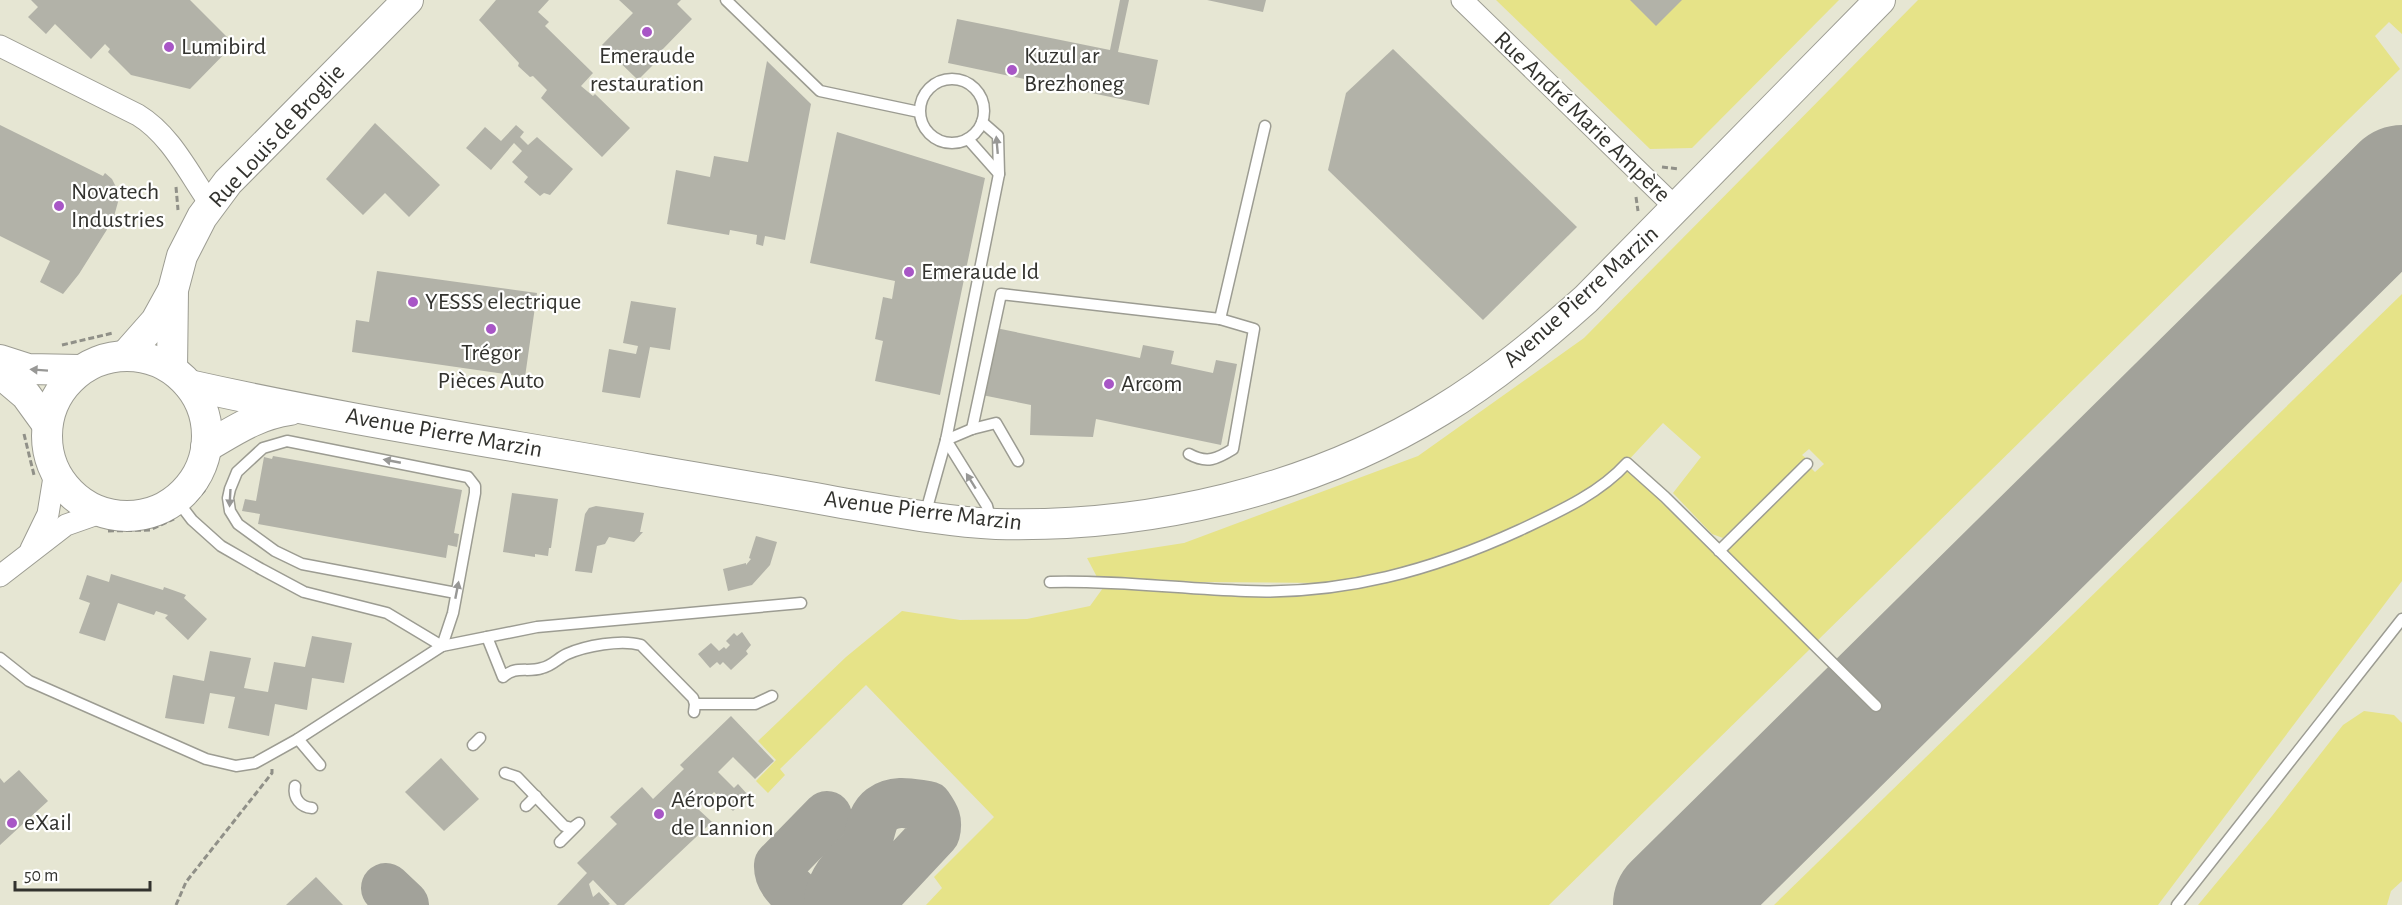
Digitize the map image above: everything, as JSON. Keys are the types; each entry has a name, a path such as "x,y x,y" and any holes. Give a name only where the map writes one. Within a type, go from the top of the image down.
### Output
{"main road":[{"name":"Rue Louis de Broglie","path":"126,355 156,321 173,290 182,256 202,217 228,182 408,0"},
{"name":"Avenue Pierre Marzin","path":"180,377 302,409 870,508 992,524 1058,524 1112,519 1220,501 1312,472 1397,435 1438,413 1480,386 1534,345 1586,299 1880,0"},
{"name":"Rue Louis de Broglie","path":"173,290 180,377"},
{"path":"35,424 80,370 110,357 126,355 158,362 180,377 196,396 204,415 207,434 214,443"},
{"path":"0,360 28,369 80,370"},
{"path":"0,373 26,395 35,424 49,456 53,486 75,497 91,516 141,514 163,507 181,505 185,490 199,471 214,443 252,420 270,413 302,409"}],"street":[{"name":"Rue André Marie Ampère","path":"1462,0 1676,208"},
{"path":"0,46 138,115 152,125 164,136 211,205"},
{"path":"29,552 48,514 53,486"},
{"path":"0,576 66,525 91,516"}],"lane":[{"path":"726,0 820,91 919,112"},
{"path":"952,78 971,85 983,101 982,122 968,139 957,143 946,143 936,139 921,123 919,112 925,91 933,84 952,78"},
{"path":"925,515 946,440 999,174 998,136 982,122"},
{"path":"1220,319 1265,126"},
{"path":"968,139 999,174"},
{"path":"972,429 1001,294 1220,319 1254,329 1233,449 1217,459 1201,460 1189,454"},
{"path":"946,440 972,429 996,423 1018,461"},
{"path":"946,440 987,506 992,524"},
{"path":"442,646 456,593 475,493 475,486 468,477 287,441 269,445 257,452 241,467 232,480 228,498 232,516 238,524 255,537 284,555 302,564 456,593"},
{"path":"1050,582 1105,582 1247,591 1322,589 1394,576 1471,553 1553,515 1611,481 1627,463 1876,706"},
{"path":"1719,551 1807,464"},
{"path":"181,505 221,546 304,592 387,613 442,646"},
{"path":"0,658 29,681 206,759 218,763 242,765 255,763 298,739 442,646 537,627 801,603"},
{"path":"2177,905 2402,619"},
{"path":"487,637 503,677 515,669 543,668 561,659 613,643 644,647 667,678 693,698 695,708 756,704 772,696"},
{"path":"298,739 320,765"},
{"path":"511,768 505,773 517,777 564,826 572,828 579,823 560,842"},
{"path":"295,786 294,791 298,802 302,806 312,808"},
{"path":"526,806 550,792"}],"path":[{"path":"35,424 35,481 53,486"},
{"path":"91,516 106,531 150,530 171,522 181,505 204,491 217,466 214,443"},
{"path":"176,905 186,882 272,773 273,753"}],"shaded area":[{"path":"0,0 2402,0 2402,905 0,905"},
{"path":"1496,0 1839,0 1692,148 1650,149"},
{"path":"1918,0 2402,0 2402,34 2389,22 2375,36 2400,69 1817,641 1727,550 1810,467 1815,472 1824,464 1809,449 1802,455 1807,459 1723,538 1712,534 1673,493 1701,457 1663,423 1624,465 1601,483 1515,529 1425,563 1332,583 1196,582 1097,577 1087,558 1184,543 1418,456 1584,338"},
{"path":"2402,294 2402,581 2158,905 1774,905"},
{"path":"1629,470 1810,649 1549,905 926,905 942,888 934,877 994,817 866,685 780,769 785,775 768,793 756,781 776,760 758,741 846,657 902,611 960,620 1027,619 1090,606 1103,588 1317,594 1406,578 1514,539 1587,499"},
{"path":"2364,711 2394,715 2402,723 2402,881 2391,891 2387,905 2198,905 2343,725"}],"building":[{"name":"Lumibird","path":"31,0 190,0 234,44 190,89 131,75 108,52 110,49 105,44 91,59 55,24 46,34 28,17 38,7"},
{"path":"496,0 549,0 538,12 549,22 545,26 593,73 581,86 593,96 595,94 630,128 602,157 541,98 547,90 533,76 530,77 518,66 519,63 479,20"},
{"name":"Emeraude restauration","path":"619,0 681,0 677,4 692,19 662,50 665,53 638,80 602,45 633,13"},
{"path":"1120,0 1129,0 1118,52 1158,60 1149,105 948,63 957,19 1110,50"},
{"path":"1207,0 1266,0 1263,12"},
{"path":"1630,0 1682,0 1656,26"},
{"path":"1393,49 1577,227 1483,320 1328,170 1346,93"},
{"path":"767,61 811,104 785,240 765,236 763,246 756,244 757,235 730,230 729,235 667,224 676,170 710,177 714,156 748,162"},
{"path":"375,123 440,185 409,217 385,193 363,215 326,179"},
{"name":"Novatech Industries","path":"0,125 103,176 105,173 112,179 117,189 118,202 113,220 79,274 63,294 40,282 50,261 0,236"},
{"path":"516,125 524,132 520,137 528,145 537,137 573,169 550,195 544,193 540,196 524,182 528,177 512,162 522,151 514,143 491,170 466,148 485,127 501,141"},
{"name":"Emeraude Id","path":"837,132 985,178 940,395 875,381 883,341 875,339 883,297 892,299 895,281 810,263"},
{"path":"377,271 537,293 525,377 352,352 356,320 369,322"},
{"path":"631,301 676,308 670,350 650,347 640,398 602,392 609,349 636,354 638,346 623,343"},
{"name":"Arcom","path":"996,328 1140,358 1143,345 1174,351 1171,364 1213,373 1216,360 1237,364 1221,445 1096,419 1093,437 1030,435 1031,405 982,395"},
{"path":"273,456 462,490 454,533 459,534 457,547 448,545 446,558 258,524 260,514 242,511 245,499 256,501 264,457 272,459"},
{"path":"512,493 558,499 548,556 535,554 535,557 503,552"},
{"path":"596,506 644,513 640,532 643,532 634,542 609,537 605,544 597,546 592,573 575,571 585,514 589,508"},
{"path":"756,536 777,542 770,565 752,585 728,591 723,569 746,563 746,565 751,559 749,558"},
{"path":"111,574 186,595 184,598 207,619 188,640 165,618 168,615 156,611 154,615 118,603 105,641 79,633 90,603 79,599 87,575 109,582"},
{"path":"742,632 751,645 746,651 748,654 731,670 723,662 720,665 717,662 710,668 698,654 711,643 719,651 724,647 726,649 730,645 726,641 734,633 737,636"},
{"path":"312,636 352,643 344,683 312,678 307,710 275,704 269,736 228,728 235,697 210,693 204,724 165,718 173,675 204,681 210,651 251,658 244,688 268,692 274,662 305,667"},
{"name":"Aéroport de Lannion","path":"731,716 774,761 755,779 733,757 718,772 734,788 738,784 748,795 733,811 714,792 698,809 712,822 624,905 617,905 593,880 589,884 593,897 599,892 610,904 557,905 587,873 577,863 617,824 610,817 642,787 653,799 684,769 680,765"},
{"path":"441,758 479,799 444,831 405,792"},
{"name":"eXail","path":"19,770 48,801 0,845 0,778 4,783"},
{"path":"316,877 343,905 286,905"}],"taxiway":[{"path":"829,905 830,892 843,870 865,847 878,813 887,806 898,803 928,806 935,819 935,833 870,905"},
{"path":"807,905 781,877 779,865 827,816"},
{"path":"386,888 404,905"}],"runway":[{"path":"1674,905 2402,186"}],"place":[{"name":"Emeraude restauration","path":"647,32"},
{"name":"Lumibird","path":"169,47"},
{"name":"Kuzul ar Brezhoneg","path":"1012,70"},
{"name":"Novatech Industries","path":"59,206"},
{"name":"Emeraude Id","path":"909,272"},
{"name":"YESSS electrique","path":"413,302"},
{"name":"Trégor Pièces Auto","path":"491,329"},
{"name":"Arcom","path":"1109,384"},
{"name":"Aéroport de Lannion","path":"659,814"},
{"name":"eXail","path":"12,823"}]}
